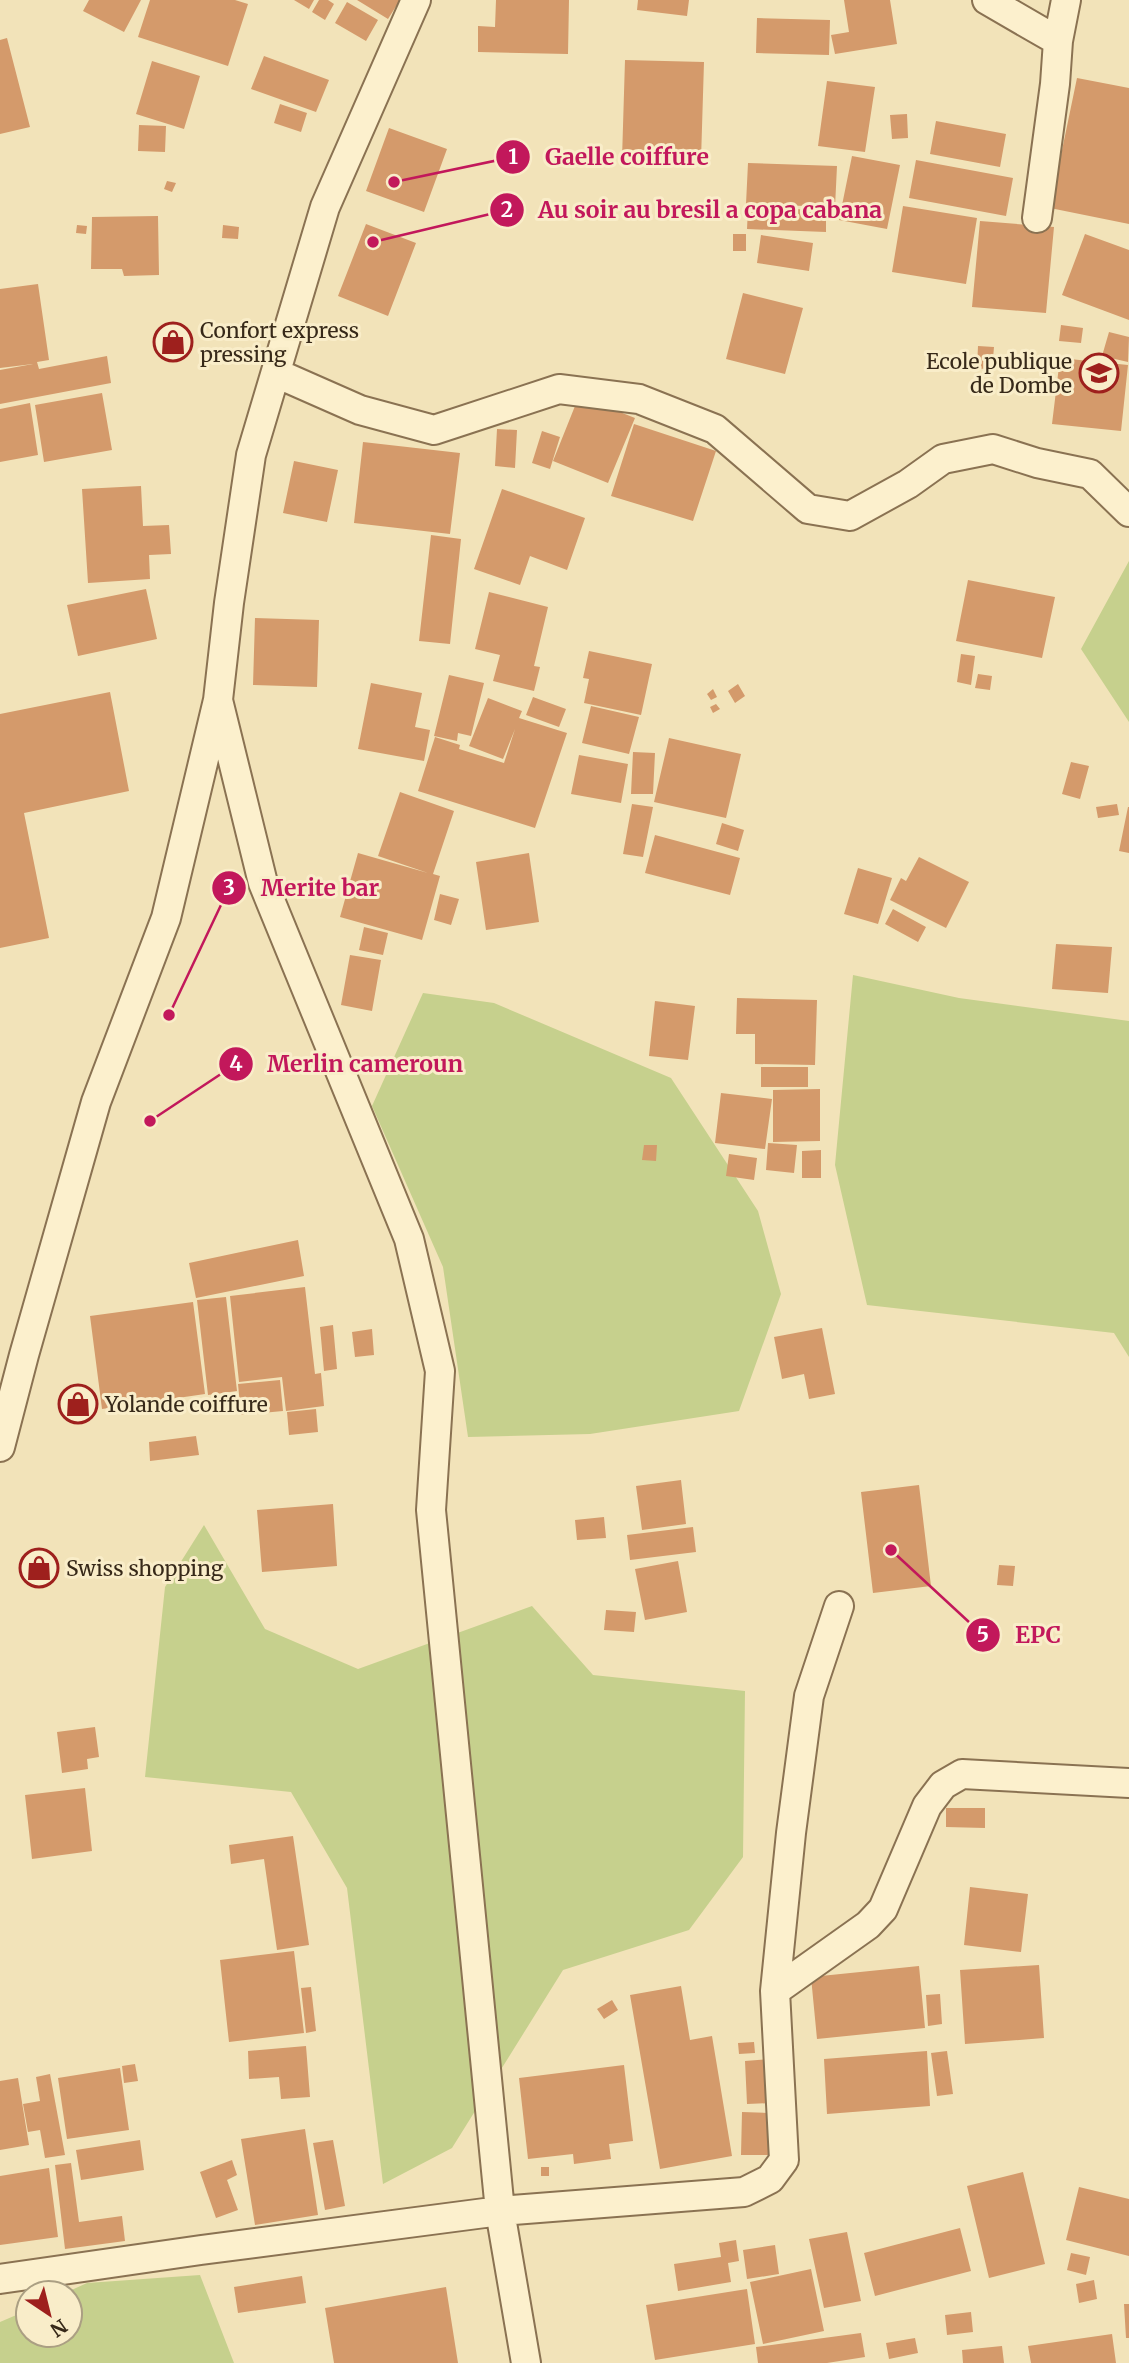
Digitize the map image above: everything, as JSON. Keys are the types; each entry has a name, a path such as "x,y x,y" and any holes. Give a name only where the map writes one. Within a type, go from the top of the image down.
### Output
{"street":[{"path":"0,1447 96,1102 166,918 218,700 251,454 325,207 416,0"},
{"path":"987,0 1058,41"},
{"path":"1037,218 1058,41 1066,0"},
{"path":"276,373 360,410 434,430 559,389 639,399 715,429 808,509 850,516 908,484 943,459 993,449 1037,463 1090,474 1129,512"},
{"path":"218,700 263,883 409,1239 440,1371 431,1510 500,2211 526,2363"},
{"path":"0,2279 500,2211 744,2192 770,2179 784,2160 775,1991 791,1833 809,1696 839,1606"},
{"path":"775,1991 868,1925 883,1909 928,1806 943,1785 962,1774 1129,1783"}],"green space":[{"path":"1129,561 1129,722 1081,649"},
{"path":"853,975 959,998 1129,1021 1129,1357 1114,1333 867,1305 835,1165"},
{"path":"423,993 494,1003 671,1078 758,1211 781,1294 739,1411 590,1434 468,1437 443,1267 372,1106"},
{"path":"204,1525 265,1629 358,1669 532,1606 593,1675 745,1691 743,1857 689,1930 563,1970 452,2148 383,2184 347,1888 291,1792 145,1777 165,1587"},
{"path":"200,2275 234,2363 0,2363 0,2322 14,2316 14,2349 84,2349 84,2284"}],"building":[{"path":"89,0 141,0 124,32 83,11"},
{"path":"150,0 235,0 248,4 228,66 138,37"},
{"path":"294,0 314,0 309,9"},
{"path":"319,0 328,0 334,4 325,20 312,12"},
{"path":"357,0 400,0 388,19"},
{"path":"496,0 569,0 568,54 478,52 478,26 495,27"},
{"path":"638,0 689,0 687,16 637,10"},
{"path":"844,0 890,0 897,44 835,54 831,35 849,32"},
{"path":"347,2 378,20 366,41 335,23"},
{"path":"757,18 830,20 829,55 756,53"},
{"path":"7,38 30,127 0,134 0,40"},
{"path":"264,56 329,80 316,112 251,89"},
{"path":"625,60 704,62 701,160 622,159"},
{"path":"152,61 200,76 184,129 136,114"},
{"path":"1077,78 1129,88 1129,224 1050,208"},
{"path":"827,81 875,87 865,152 818,146"},
{"path":"280,104 307,113 301,132 274,123"},
{"path":"907,114 908,138 892,139 890,115"},
{"path":"936,121 1006,134 1000,167 930,154"},
{"path":"139,125 166,126 165,152 138,151"},
{"path":"389,128 447,149 424,212 366,191"},
{"path":"852,156 900,165 887,229 839,220"},
{"path":"916,160 1013,178 1006,216 909,198"},
{"path":"748,163 837,166 835,207 746,204"},
{"path":"167,181 176,183 172,192 164,189"},
{"path":"903,206 977,218 966,284 892,272"},
{"path":"748,208 826,210 826,232 747,229"},
{"path":"158,216 159,275 124,276 122,269 91,269 92,217"},
{"path":"980,221 1054,227 1046,313 972,307"},
{"path":"366,224 416,243 388,316 338,296"},
{"path":"77,225 87,226 86,234 76,233"},
{"path":"223,225 239,227 238,239 222,238"},
{"path":"733,234 746,234 746,251 733,251"},
{"path":"1085,234 1129,250 1129,320 1062,295"},
{"path":"761,235 813,243 809,271 757,263"},
{"path":"38,284 49,360 37,362 39,369 107,356 111,383 0,404 0,370 33,364 0,368 0,289"},
{"path":"743,293 803,308 785,374 726,359"},
{"path":"1061,325 1083,328 1081,343 1059,341"},
{"path":"1109,332 1129,337 1128,362 1102,356"},
{"path":"978,346 994,347 992,370 977,368"},
{"path":"1060,358 1128,365 1121,431 1052,424"},
{"path":"102,393 112,450 44,462 35,405"},
{"path":"579,396 635,418 608,483 553,461"},
{"path":"30,403 38,455 0,462 0,409"},
{"path":"634,424 716,451 693,521 611,496"},
{"path":"497,429 517,430 515,468 495,466"},
{"path":"542,431 560,437 550,469 532,463"},
{"path":"363,442 460,453 450,534 354,523"},
{"path":"294,461 338,470 327,522 283,513"},
{"path":"141,486 143,526 169,525 171,554 149,555 150,579 88,583 82,489"},
{"path":"502,489 585,518 567,570 530,556 520,585 474,569"},
{"path":"431,535 461,539 450,644 419,641"},
{"path":"968,580 1055,597 1042,658 956,641"},
{"path":"146,589 157,639 78,656 67,605"},
{"path":"489,592 548,607 534,666 540,667 534,691 493,681 500,655 475,649"},
{"path":"255,618 319,620 317,687 253,685"},
{"path":"589,651 652,664 641,715 584,703 589,679 583,678"},
{"path":"961,654 975,656 971,685 957,682"},
{"path":"978,674 992,676 990,690 975,688"},
{"path":"449,675 484,683 471,736 458,733 457,741 434,736"},
{"path":"371,683 422,693 415,727 430,730 424,761 358,749"},
{"path":"738,684 745,696 735,703 728,691"},
{"path":"713,689 717,697 711,700 707,694"},
{"path":"110,692 129,791 24,813 49,938 0,948 0,714"},
{"path":"533,697 566,709 559,727 526,715"},
{"path":"488,698 522,711 519,718 567,733 535,828 418,791 435,737 460,745 459,749 504,763 515,729 503,759 469,746"},
{"path":"716,704 720,709 713,713 710,707"},
{"path":"591,706 639,717 629,754 582,743"},
{"path":"669,738 741,754 726,818 654,802"},
{"path":"633,752 655,753 653,794 631,794"},
{"path":"579,755 628,764 621,803 571,794"},
{"path":"1071,762 1089,766 1080,799 1062,794"},
{"path":"400,792 454,811 433,874 440,876 422,940 340,917 358,853 428,873 378,856"},
{"path":"632,804 653,807 643,857 623,854"},
{"path":"1117,804 1119,815 1098,818 1096,807"},
{"path":"1129,807 1129,853 1119,851"},
{"path":"722,823 744,830 738,851 716,844"},
{"path":"655,835 740,858 730,895 645,873"},
{"path":"529,853 539,922 486,930 476,862"},
{"path":"919,857 969,882 946,928 890,900 901,878 906,881"},
{"path":"858,868 892,878 878,924 844,914"},
{"path":"440,894 459,899 451,925 434,920"},
{"path":"893,909 926,927 918,942 885,924"},
{"path":"364,927 388,933 383,955 359,950"},
{"path":"1056,944 1112,947 1108,993 1052,989"},
{"path":"350,955 381,960 372,1011 341,1005"},
{"path":"737,998 817,1000 815,1065 755,1064 755,1034 736,1034"},
{"path":"655,1001 695,1006 688,1060 649,1056"},
{"path":"761,1067 808,1067 808,1087 761,1087"},
{"path":"820,1089 820,1141 773,1142 773,1090"},
{"path":"721,1093 772,1099 765,1149 715,1143"},
{"path":"768,1143 797,1145 794,1173 766,1170"},
{"path":"644,1145 657,1145 656,1161 642,1160"},
{"path":"821,1150 821,1178 802,1178 802,1151"},
{"path":"729,1154 757,1158 754,1180 726,1176"},
{"path":"298,1240 304,1276 196,1298 189,1263"},
{"path":"305,1287 315,1374 321,1373 324,1406 286,1411 282,1377 239,1382 230,1296"},
{"path":"226,1297 237,1391 208,1395 197,1300"},
{"path":"193,1302 205,1394 102,1409 90,1316"},
{"path":"333,1325 337,1369 324,1371 320,1327"},
{"path":"822,1328 835,1394 809,1399 804,1374 782,1379 774,1337"},
{"path":"372,1329 374,1355 355,1357 352,1332"},
{"path":"280,1380 283,1411 241,1415 238,1384"},
{"path":"316,1409 318,1432 289,1435 287,1412"},
{"path":"196,1436 199,1455 150,1461 149,1442"},
{"path":"681,1480 686,1524 642,1530 636,1486"},
{"path":"919,1485 931,1586 873,1593 861,1492"},
{"path":"333,1504 337,1566 262,1572 257,1510"},
{"path":"604,1517 606,1538 577,1540 575,1520"},
{"path":"693,1527 696,1552 630,1560 627,1535"},
{"path":"678,1561 687,1612 645,1620 635,1569"},
{"path":"999,1565 1015,1566 1013,1586 997,1585"},
{"path":"606,1610 636,1612 634,1632 604,1630"},
{"path":"95,1727 99,1757 87,1759 88,1769 62,1773 57,1732"},
{"path":"85,1788 92,1851 32,1859 25,1795"},
{"path":"946,1808 985,1808 985,1828 946,1827"},
{"path":"293,1836 309,1945 277,1950 264,1859 231,1864 229,1845"},
{"path":"970,1887 1028,1894 1021,1952 964,1945"},
{"path":"294,1951 304,2033 229,2042 220,1960"},
{"path":"1039,1965 1044,2038 965,2044 960,1970"},
{"path":"919,1966 925,2028 817,2039 811,1977"},
{"path":"681,1986 690,2040 712,2036 732,2156 660,2169 630,1995"},
{"path":"311,1987 316,2031 306,2033 301,1988"},
{"path":"940,1994 942,2024 928,2026 926,1995"},
{"path":"612,2000 618,2010 604,2019 597,2009"},
{"path":"754,2042 755,2053 739,2054 738,2043"},
{"path":"306,2046 310,2097 281,2099 279,2077 249,2079 248,2051"},
{"path":"927,2051 930,2106 827,2114 824,2059"},
{"path":"947,2051 953,2094 937,2096 931,2053"},
{"path":"770,2059 772,2103 747,2104 745,2061"},
{"path":"135,2064 138,2081 124,2083 122,2066"},
{"path":"624,2065 633,2141 609,2144 611,2159 574,2164 573,2154 528,2159 519,2078"},
{"path":"120,2068 129,2130 67,2139 58,2078"},
{"path":"50,2074 65,2155 45,2158 40,2130 28,2132 23,2104 40,2101 36,2077"},
{"path":"18,2078 29,2145 0,2150 0,2081"},
{"path":"742,2112 770,2113 769,2155 741,2155"},
{"path":"305,2129 318,2215 255,2225 241,2139"},
{"path":"140,2140 144,2170 81,2180 76,2150"},
{"path":"333,2140 345,2206 325,2210 313,2143"},
{"path":"232,2160 237,2175 227,2180 238,2210 216,2218 200,2172"},
{"path":"71,2163 79,2222 122,2216 125,2241 65,2249 55,2165"},
{"path":"541,2167 549,2167 549,2176 541,2176"},
{"path":"49,2168 58,2237 0,2245 0,2176"},
{"path":"1023,2172 1045,2264 989,2278 967,2186"},
{"path":"1079,2187 1129,2199 1129,2256 1066,2240"},
{"path":"960,2228 971,2271 875,2296 864,2253"},
{"path":"847,2232 861,2301 824,2308 809,2239"},
{"path":"736,2240 739,2261 728,2263 731,2282 678,2291 674,2264 721,2257 719,2243"},
{"path":"775,2245 779,2274 747,2279 743,2250"},
{"path":"1071,2253 1090,2257 1086,2275 1067,2270"},
{"path":"811,2269 824,2331 763,2344 750,2282"},
{"path":"302,2276 306,2303 238,2313 234,2287"},
{"path":"1094,2280 1097,2299 1079,2303 1076,2284"},
{"path":"446,2287 458,2363 334,2363 325,2308"},
{"path":"747,2289 755,2344 655,2360 646,2305"},
{"path":"1124,2304 1129,2304 1129,2338 1126,2338"},
{"path":"971,2312 973,2332 947,2335 945,2315"},
{"path":"861,2333 865,2357 827,2363 758,2363 756,2347"},
{"path":"1112,2334 1116,2363 1031,2363 1028,2346"},
{"path":"915,2338 918,2353 889,2359 886,2343"},
{"path":"1002,2346 1004,2363 963,2363 962,2350"}],"place":[{"name":"Gaelle coiffure","path":"394,182"},
{"name":"Au soir au bresil a copa cabana","path":"373,242"},
{"name":"Confort express pressing","path":"173,342"},
{"name":"Ecole publique de Dombe","path":"1099,373"},
{"name":"Merite bar","path":"169,1015"},
{"name":"Merlin cameroun","path":"150,1121"},
{"name":"Yolande coiffure","path":"78,1404"},
{"name":"EPC","path":"891,1550"},
{"name":"Swiss shopping","path":"39,1568"}]}
